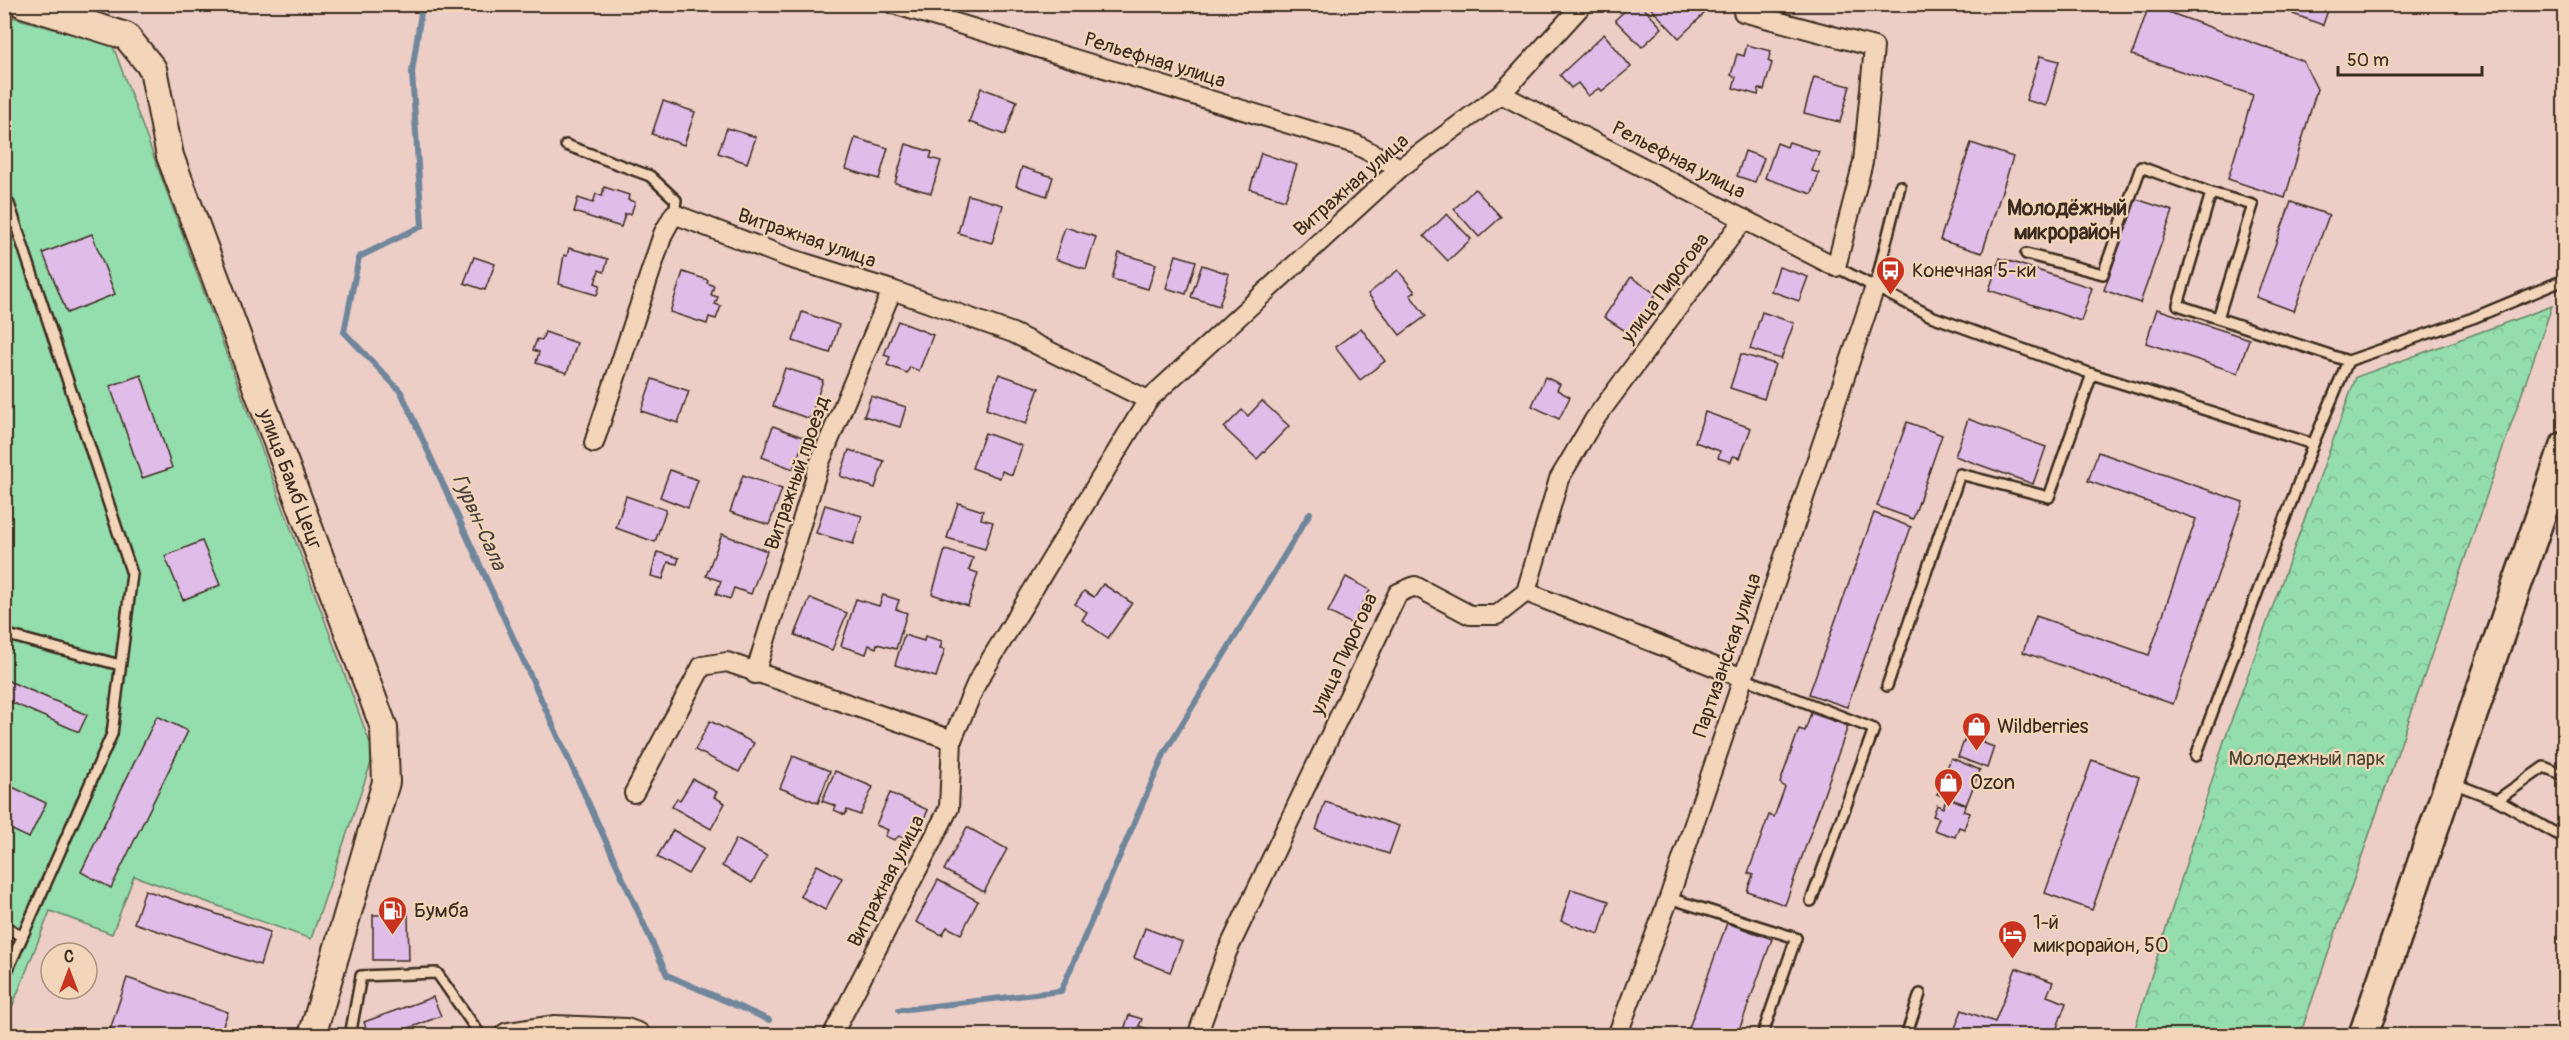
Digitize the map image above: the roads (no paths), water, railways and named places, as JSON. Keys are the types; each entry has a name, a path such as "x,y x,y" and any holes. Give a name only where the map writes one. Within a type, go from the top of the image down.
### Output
{"main road":[{"name":"улица Бамб Цецг","path":"23,4 126,36 153,69 170,156 384,728 386,782 312,1035"},
{"path":"2363,1035 2565,447"},
{"path":"508,1035 554,1029 626,1032 638,1035"}],"street":[{"name":"Рельефная улица","path":"893,4 1355,144 1400,168"},
{"name":"Витражная улица","path":"832,1035 949,808 952,741 977,682 1148,400 1400,168 1501,94 1583,4"},
{"path":"1743,12 1874,47 1863,162 1836,267"},
{"name":"Рельефная улица","path":"1501,94 1836,267"},
{"name":"Витражная улица","path":"674,214 789,258 892,290 1013,333 1148,400"},
{"path":"594,443 663,234 674,214"},
{"name":"улица Пирогова","path":"1197,1035 1227,952 1398,593 1415,586 1470,615 1497,615 1526,592 1559,479 1588,430 1744,219"},
{"name":"Партизанская улица","path":"1617,1035 1669,898 1875,287"},
{"name":"Витражный проезд","path":"755,674 820,462 892,290"},
{"path":"1526,592 1743,678"},
{"path":"634,793 702,666 727,662 755,674 952,741"}],"lane":[{"path":"566,145 650,177 676,200 674,214"},
{"path":"2026,254 2103,274 2141,167 2211,193 2253,205 2218,318"},
{"path":"1875,287 1900,186"},
{"path":"2211,193 2178,305 2348,361 2473,318 2565,280"},
{"path":"4,204 9,204 132,574 112,734 4,978"},
{"path":"1836,267 1931,316 2091,374 2313,444"},
{"path":"2196,756 2313,444 2348,361"},
{"path":"1887,686 1960,474 2049,497 2091,374"},
{"path":"4,634 120,665"},
{"path":"1743,678 1874,729 1811,901"},
{"path":"2497,800 2544,767 2565,775"},
{"path":"2451,782 2497,800 2565,838"},
{"path":"1669,898 1796,938 1762,1035"},
{"path":"4,925 22,937"},
{"path":"350,1035 361,976 437,973 481,1035"},
{"path":"1906,1035 1920,994"}],"waterway":[{"name":"Гурвн-Сала","path":"420,4 422,6 412,72 422,226 359,257 344,332 401,392 667,975 769,1020"},
{"path":"899,1010 1061,991 1165,752 1310,513"}],"place":[{"name":"Конечная 5-ки","path":"1891,296"},
{"name":"Wildberries","path":"1976,752"},
{"name":"Ozon","path":"1949,808"},
{"name":"Бумба","path":"393,936"},
{"name":"1-й микрорайон, 50","path":"2012,960"}],"district":[{"name":"Молодёжный микрорайон","path":"2067,220"}],"park label":[{"name":"Молодежный парк","path":"2307,758"}]}
